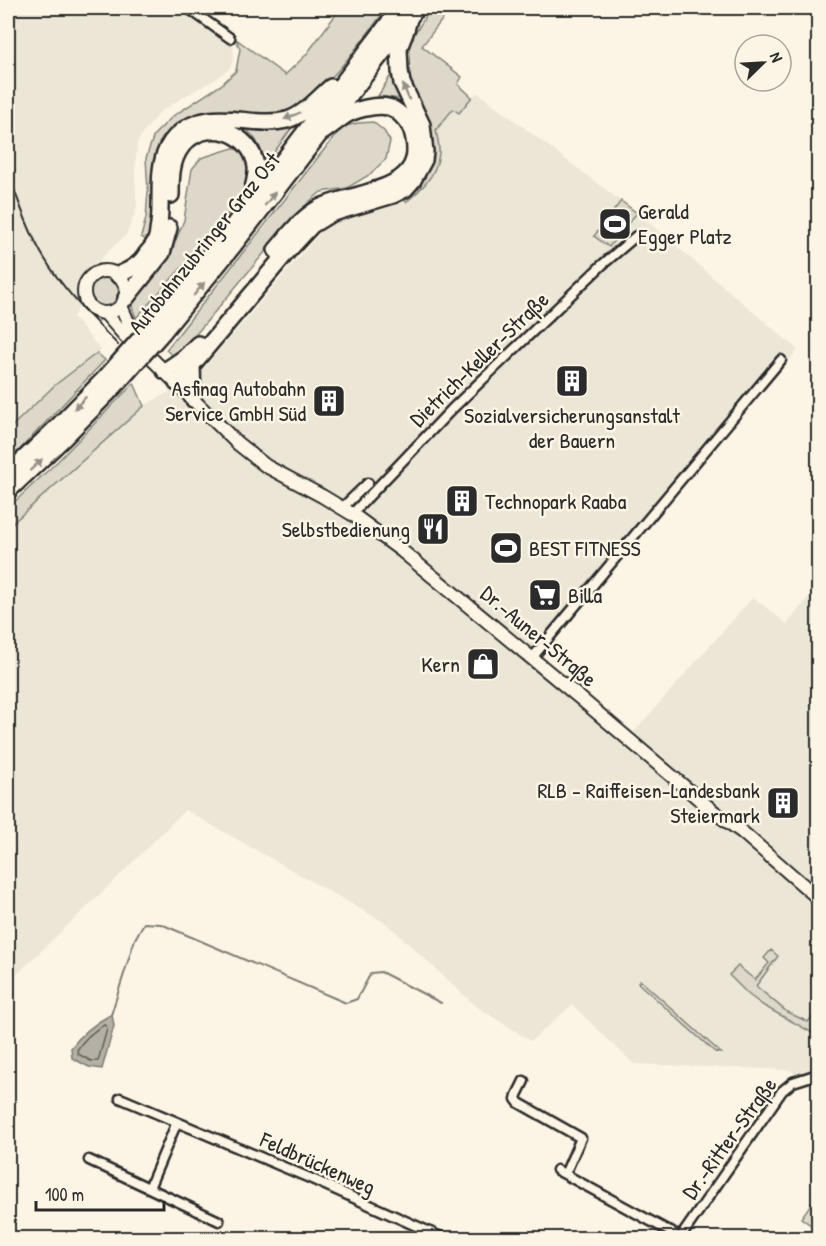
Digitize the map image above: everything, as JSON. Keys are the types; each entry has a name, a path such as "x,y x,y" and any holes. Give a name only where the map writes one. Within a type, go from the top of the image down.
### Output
{"highway":[{"name":"Autobahnzubringer Graz Ost","path":"158,327 198,269 354,68 409,10"},
{"name":"Autobahnzubringer Graz Ost","path":"8,491 64,438 158,327 234,245 321,133 409,10"},
{"path":"177,383 312,225 330,214 393,195 405,189 413,180 424,160 425,152 422,125 402,83 400,71 399,48 405,33 409,10"},
{"path":"118,275 137,266 155,242 161,209 160,171 165,152 176,136 190,126 206,120 234,119 274,122 290,119 303,111 354,68"},
{"path":"165,371 195,348 260,268 305,218 333,202 388,186 408,171 415,156 414,138 410,127 388,107 379,106 344,116 321,133"},
{"path":"123,302 162,253 169,224 171,176 177,155 190,138 210,130 220,130 243,140 256,166 250,204"},
{"path":"192,365 193,399"},
{"name":"Autobahnzubringer Graz Ost","path":"8,474 54,430 111,382"}],"main road":[{"path":"105,313 129,334 123,302 126,287 124,282 118,275 107,271 92,274 84,288 85,298 92,309 97,312 114,312 123,302"},
{"name":"Dr.-Auner-Straße","path":"153,360 237,443 266,466 347,511 429,572 819,898"}],"street":[{"path":"188,8 230,38"},
{"name":"Dietrich-Keller-Straße","path":"347,511 602,265 636,236"},
{"path":"532,658 781,360"},
{"path":"347,511 368,483"},
{"name":"Dr.-Ritter-Straße","path":"680,1238 782,1091 793,1082 819,1074"},
{"path":"524,1081 516,1099 519,1103 581,1138 561,1172 680,1238"},
{"name":"Feldbrückenweg","path":"120,1098 312,1179 443,1239"},
{"path":"149,1188 177,1122"},
{"path":"89,1160 219,1221"}],"shaded area":[{"path":"8,8 184,8 229,40 234,50 233,61 229,69 161,111 137,143 135,174 137,208 126,235 88,271 81,282 78,294 80,305 73,317 101,350 55,385 8,430"},
{"path":"357,8 387,8 332,77 306,101 288,110 271,114 217,111 201,113 168,135 155,222 148,241 141,237 146,218 148,191 146,158 154,135 173,116 221,85 236,71 240,49 236,39 285,75 306,55 339,10 353,13"},
{"path":"431,8 451,8 422,46 462,77 458,84 472,97 459,113 453,109 436,130 439,151 435,169 422,187 406,202 402,197 416,99 408,74 407,54 413,36"},
{"path":"391,75 400,99 378,96"},
{"path":"477,92 647,221 798,350 695,468 543,656 634,732 753,597 787,624 818,585 818,1090 790,1070 634,1064 572,1005 531,1041 477,1007 387,924 185,810 13,978 8,972 8,527 144,406 198,375 322,230 339,220 406,202 423,189 439,153 436,130 454,109 459,113"},
{"path":"296,122 267,162 255,139 245,128 270,128"},
{"path":"373,122 384,131 390,141 386,159 369,175 347,188 321,192 309,202 181,352 172,355 166,350 342,127"},
{"path":"233,148 245,153 248,183 235,205 136,318 132,307 136,295 176,240 184,220 192,169 201,158"},
{"name":"Gerald Egger Platz","path":"621,201 637,213 609,247 594,236"},
{"path":"106,277 117,281 121,292 117,303 106,307 95,303 91,292 95,281"},
{"path":"97,353 105,360 8,462 8,430 55,385"},
{"path":"134,383 144,406 8,527 8,508 58,461"},
{"path":"771,950 778,956 756,986 787,1012 808,1022 818,1009 818,1036 764,1006 729,975 738,966 755,980 769,963 764,958"},
{"path":"640,980 721,1053 715,1052 638,983"},
{"path":"818,1194 818,1230 801,1218"}],"water":[{"path":"112,1014 114,1026 102,1069 89,1067 72,1058 71,1048 80,1038 94,1025"}],"waterway":[{"path":"111,1015 135,939 144,923 161,924 346,1003 357,999 371,973 381,972 441,1003"}],"railway":[{"path":"8,174 43,256 78,303 118,345"}],"place":[{"name":"Gerald Egger Platz","path":"615,224"},
{"name":"Sozialversicherungsanstalt der Bauern","path":"572,381"},
{"name":"Asfinag Autobahn Service GmbH Süd","path":"329,401"},
{"name":"Technopark Raaba","path":"462,501"},
{"name":"Selbstbedienung","path":"433,529"},
{"name":"BEST FITNESS","path":"506,548"},
{"name":"Billa","path":"545,595"},
{"name":"Kern","path":"483,664"},
{"name":"RLB - Raiffeisen-Landesbank Steiermark","path":"783,803"}]}
